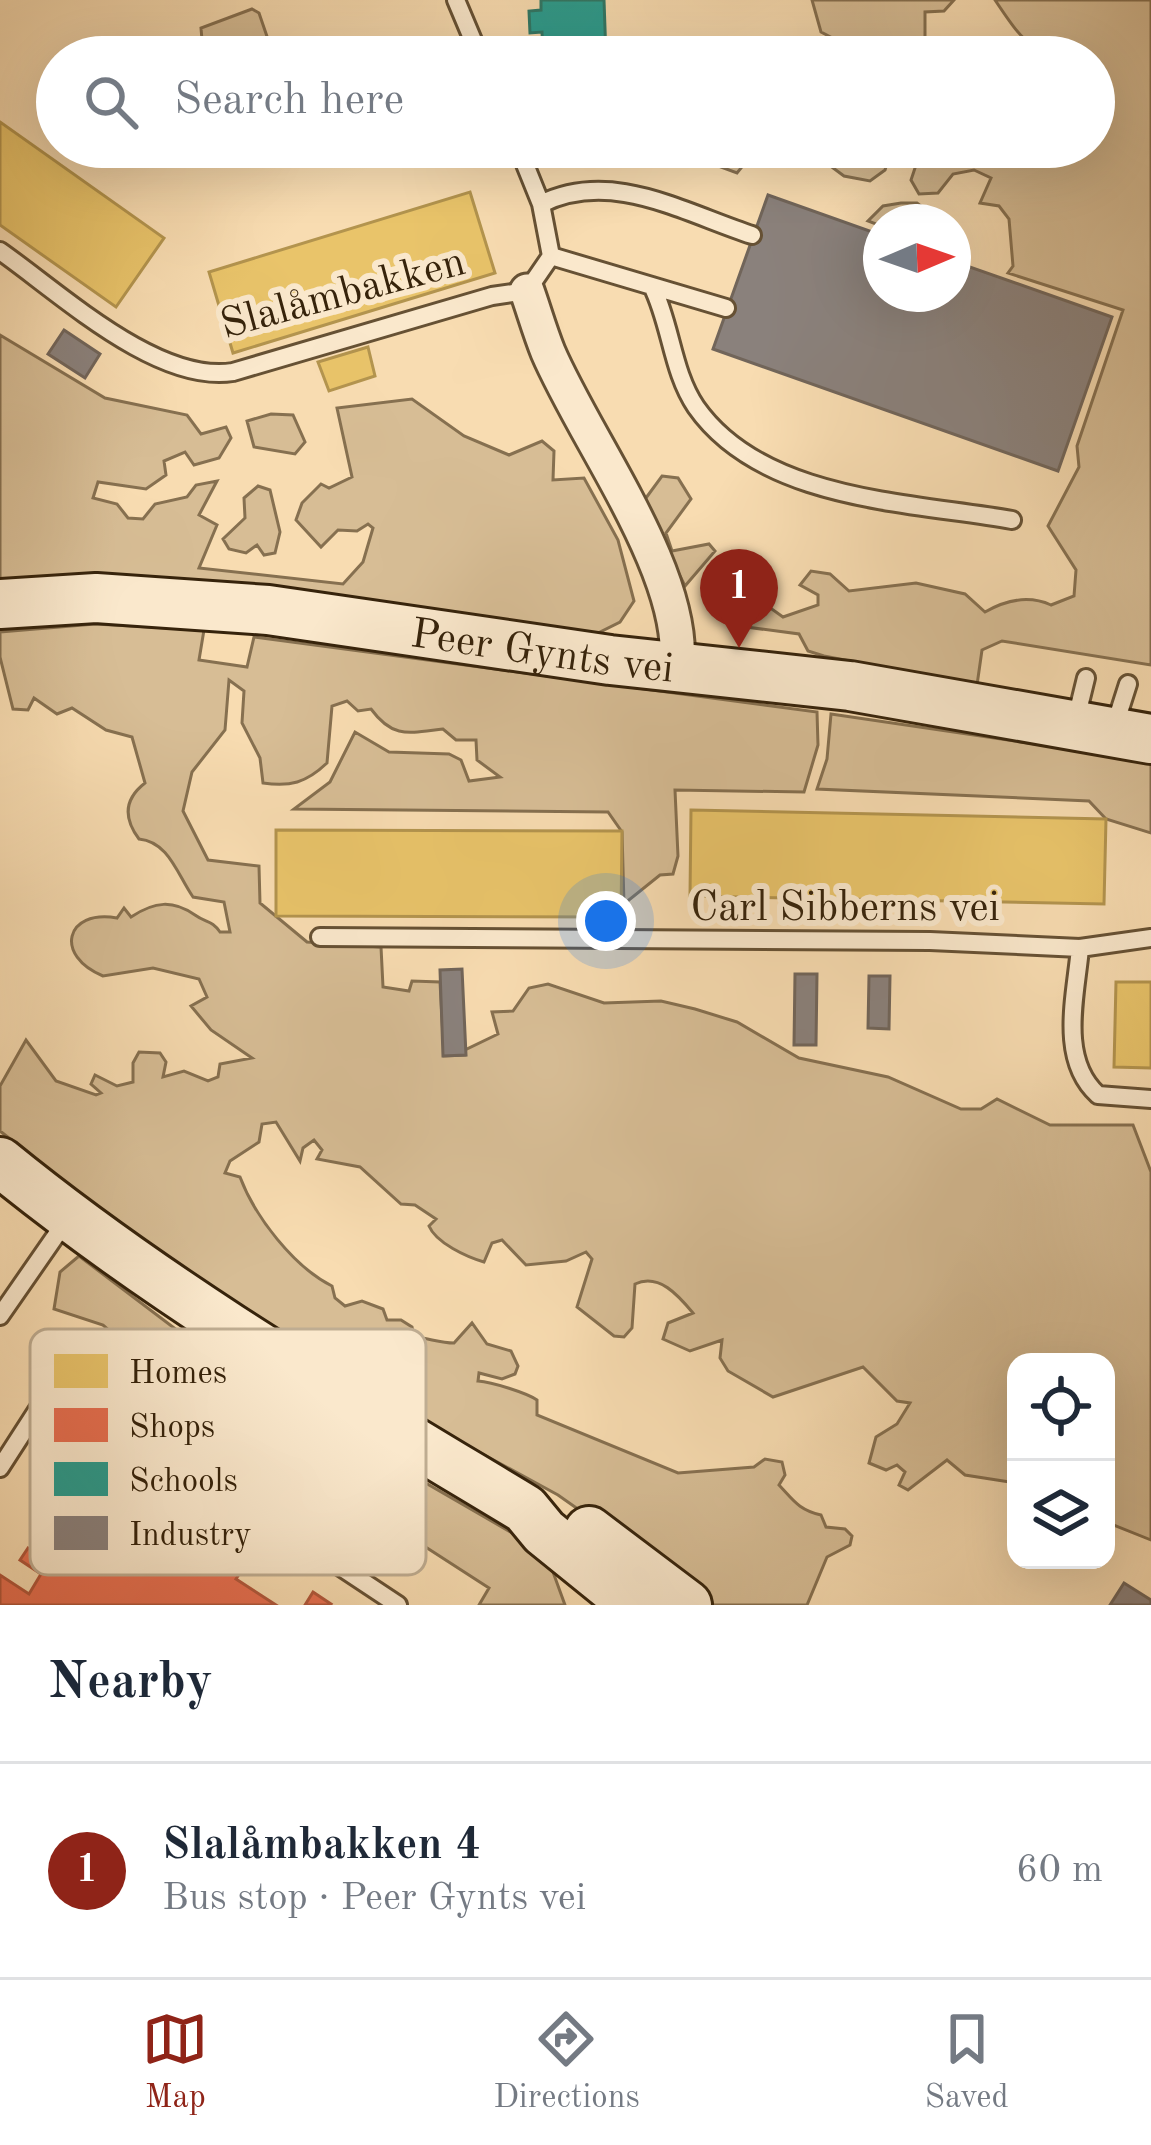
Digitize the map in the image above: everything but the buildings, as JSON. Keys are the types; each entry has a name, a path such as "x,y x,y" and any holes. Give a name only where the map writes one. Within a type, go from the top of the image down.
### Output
{"street":[{"name":"Slalåmbakken","path":"526,291 549,353 625,499 672,608 680,634 677,664"},
{"name":"Peer Gynts vei","path":"0,604 96,598 249,608 610,660 850,686 1113,732"},
{"path":"0,1162 68,1217 233,1329"},
{"path":"426,1449 525,1509 644,1599"}],"lane":[{"path":"455,0 471,36"},
{"path":"527,168 541,203 551,256 726,308"},
{"path":"541,203 572,188 606,187 752,236"},
{"name":"Slalåmbakken","path":"0,251 164,362 218,374 492,296 526,291 551,256"},
{"path":"652,286 667,315 674,357 694,405 724,439 762,465 820,485 1012,520"},
{"path":"1086,678 1113,732"},
{"path":"1113,732 1128,684"},
{"name":"Carl Sibberns vei","path":"320,937 930,940 1080,948 1151,938"},
{"path":"1080,948 1072,1049 1078,1069 1098,1095 1151,1099"},
{"path":"0,1316 68,1217"},
{"path":"0,1468 30,1421"},
{"path":"353,1575 398,1605"}],"shaded area":[{"path":"812,0 954,0 944,11 925,12 925,36 830,36 821,32"},
{"path":"995,0 1151,0 1151,665 1002,641 982,650 977,685 1071,700 1072,704 824,656 808,651 799,634 731,625 762,602 783,617 818,605 818,595 800,585 811,571 830,574 849,591 916,583 965,594 985,612 1018,600 1051,605 1074,596 1076,570 1048,526 1079,467 1077,446 1123,310 1008,273 1013,266 1009,219 999,206 980,203 991,178 974,170 953,174 938,193 919,194 911,180 915,168 1115,168 1115,36 1022,36"},
{"path":"252,9 259,13 267,36 202,36 201,28"},
{"path":"833,168 886,168 870,181 844,176"},
{"path":"0,335 105,398 187,415 201,434 226,427 231,438 219,458 194,465 185,452 164,461 166,475 146,489 98,482 93,498 117,504 128,518 143,519 155,504 187,497 196,485 217,481 199,515 217,525 199,568 343,584 363,562 373,528 368,524 357,531 338,530 321,547 296,520 302,503 321,484 329,488 352,477 337,408 412,399 464,436 509,455 542,441 554,451 553,480 584,478 618,540 634,601 620,622 584,640 0,587"},
{"path":"271,414 293,415 305,442 295,454 254,447 247,421"},
{"path":"662,476 678,478 691,499 666,533 672,551 709,544 715,551 685,586 643,502"},
{"path":"258,486 270,490 280,532 275,553 264,555 257,545 246,553 229,549 223,539 245,518 244,498"},
{"path":"95,624 204,630 199,660 247,667 254,637 817,712 818,745 804,792 675,790 678,856 673,874 660,875 624,904 622,832 608,812 294,809 330,782 355,732 389,752 449,754 461,760 469,781 500,777 477,760 476,740 456,740 443,729 394,730 371,709 358,711 347,701 332,706 327,763 297,782 263,783 260,758 242,723 244,691 229,680 225,730 192,772 183,811 208,860 259,866 260,903 307,942 381,947 383,987 409,991 412,981 440,982 444,1056 465,1055 465,1050 498,1034 492,1012 513,1011 529,988 548,984 604,1003 661,1001 695,1009 737,1022 799,1058 888,1077 961,1109 981,1109 997,1099 1050,1125 1133,1125 1151,1172 1151,1540 1115,1526 1115,1353 1007,1353 1007,1482 965,1475 947,1460 908,1490 899,1485 905,1472 897,1465 886,1470 869,1463 876,1437 897,1424 910,1403 897,1401 863,1367 773,1397 728,1371 720,1358 722,1340 690,1351 663,1339 668,1323 693,1313 674,1293 652,1281 635,1284 632,1328 624,1337 614,1336 577,1307 592,1259 586,1252 566,1261 526,1265 502,1240 492,1243 484,1262 469,1257 433,1232 429,1226 436,1219 415,1205 401,1204 360,1167 317,1159 322,1150 314,1140 303,1148 300,1161 276,1122 262,1124 259,1142 230,1161 225,1173 240,1177 277,1239 304,1267 332,1286 335,1298 345,1306 362,1301 383,1309 387,1320 401,1320 412,1329 271,1329 145,1245 0,1131 0,1086 26,1040 56,1081 96,1095 101,1093 91,1084 95,1075 117,1086 133,1082 133,1063 139,1052 160,1053 166,1062 163,1077 184,1071 208,1081 218,1077 220,1064 252,1058 211,1030 191,1006 207,997 199,979 153,968 103,976 87,967 72,946 72,936 86,920 117,918 124,908 131,917 156,905 187,910 220,932 230,932 224,902 193,897 165,853 134,832 129,803 145,783 132,737 106,730 72,708 57,714 34,698 28,710 13,709 0,657 0,632"},
{"path":"831,714 1151,761 1151,833 1106,819 1089,801 817,789 827,759"},
{"path":"79,1256 175,1329 108,1329 54,1309 60,1272"},
{"path":"472,1323 487,1344 511,1351 518,1366 515,1374 502,1379 479,1373 478,1381 532,1397 537,1400 537,1415 678,1473 754,1467 765,1459 782,1462 785,1475 779,1485 789,1496 802,1508 821,1515 826,1527 845,1529 852,1536 850,1545 827,1557 807,1605 714,1605 558,1495 426,1423 426,1339 454,1343"},
{"path":"426,1483 514,1534 553,1572 565,1605 479,1605 489,1588 426,1547"}],"place":[{"name":"Slalåmbakken 4","path":"739,648"}]}
